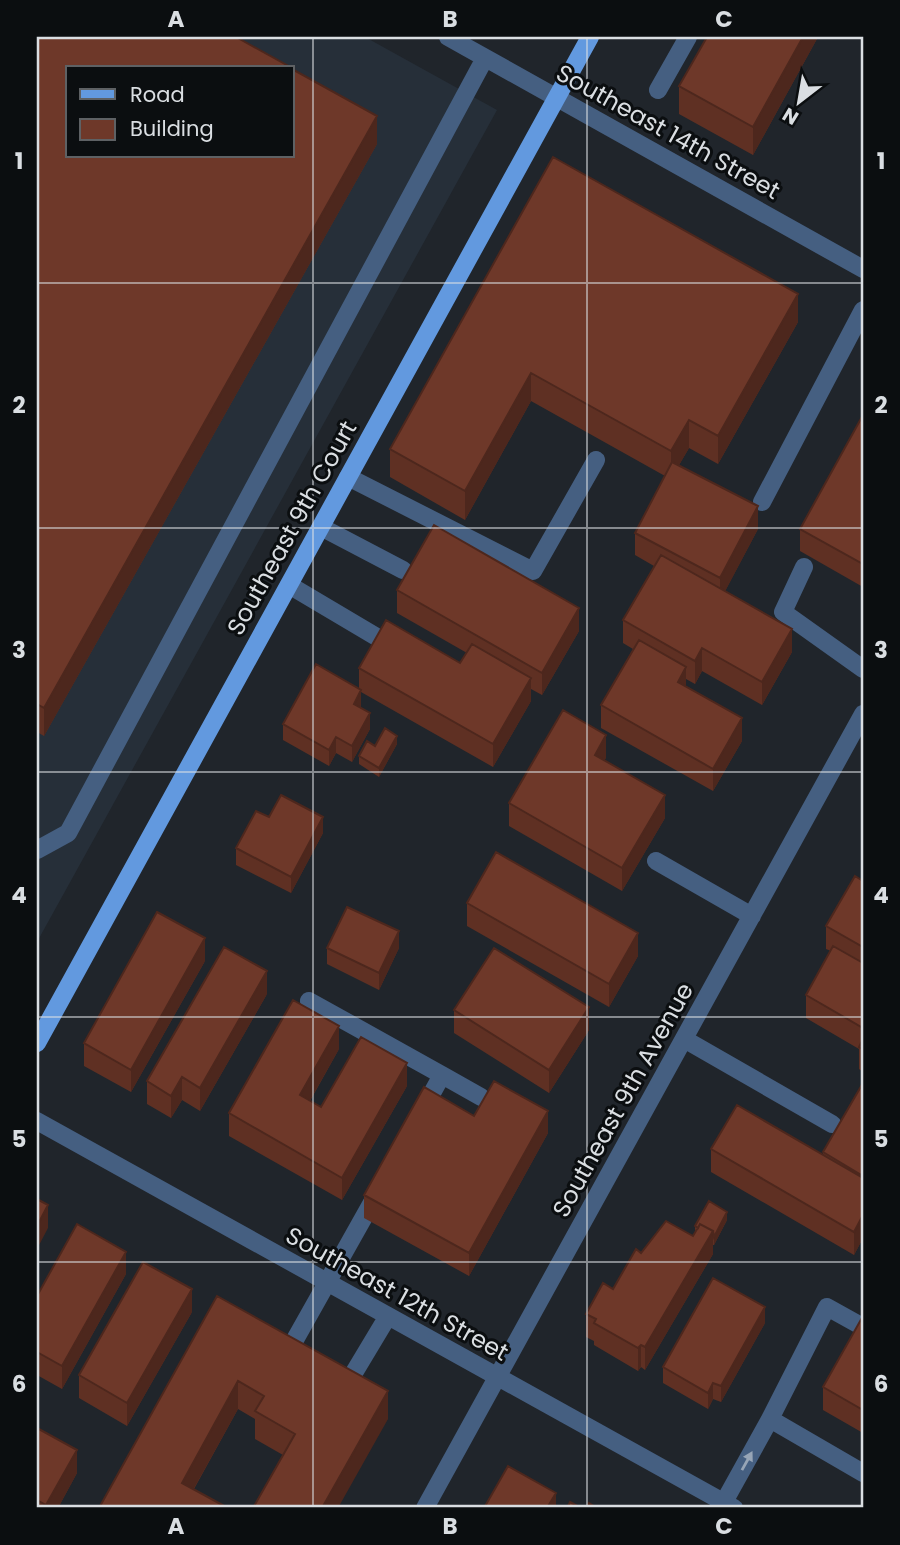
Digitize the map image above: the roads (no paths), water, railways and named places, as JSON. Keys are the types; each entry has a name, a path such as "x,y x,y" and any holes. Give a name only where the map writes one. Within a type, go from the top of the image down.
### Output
{"main road":[{"name":"Southeast 9th Court","path":"37,1043 590,37"}],"street":[{"path":"659,90 688,37"},
{"name":"Southeast 14th Street","path":"459,39 485,58 863,269"},
{"path":"37,850 68,833 485,58"},
{"path":"762,502 863,310"},
{"path":"348,477 533,571 596,460"},
{"path":"321,527 403,570"},
{"path":"804,568 783,612 863,668"},
{"path":"289,585 375,636"},
{"name":"Southeast 9th Avenue","path":"425,1508 863,715"},
{"path":"656,861 752,916"},
{"path":"309,1001 481,1097"},
{"path":"684,1039 832,1124"},
{"path":"415,1124 442,1075"},
{"name":"Southeast 12th Street","path":"37,1121 729,1505"},
{"path":"292,1345 382,1185"},
{"path":"729,1505 827,1307 863,1327"},
{"path":"349,1381 388,1316"},
{"path":"770,1419 863,1473"}]}
